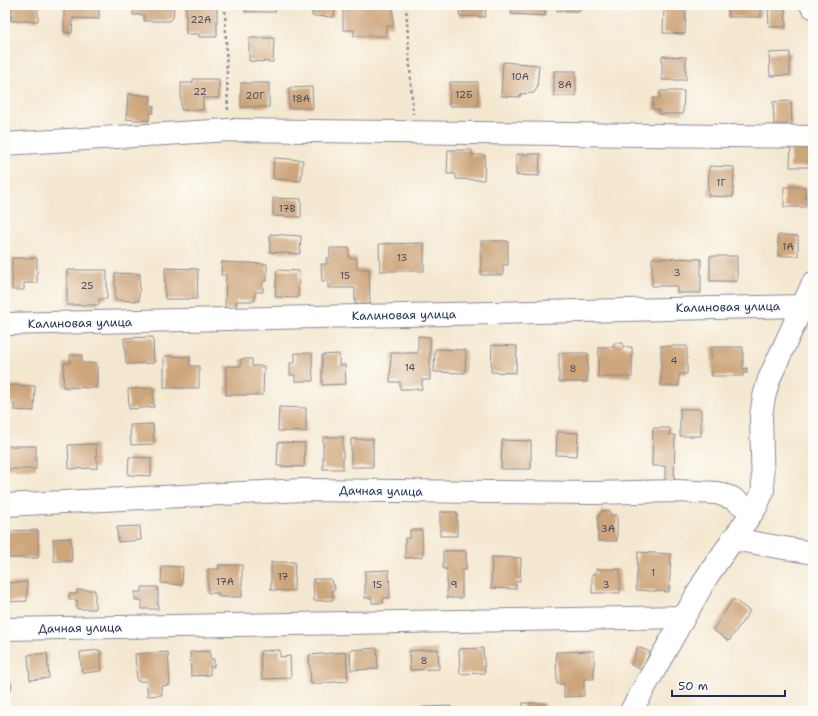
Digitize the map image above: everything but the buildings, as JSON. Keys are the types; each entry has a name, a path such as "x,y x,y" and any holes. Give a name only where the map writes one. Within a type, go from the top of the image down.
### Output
{"street":[{"path":"5,144 229,130 414,131 813,137"},
{"path":"631,711 708,575 732,539 753,512 763,491 761,416 764,397 769,379 813,283"},
{"name":"Калиновая улица","path":"5,324 803,306"},
{"name":"Дачная улица","path":"5,505 302,490 592,493 676,491 717,493 732,498 753,512"},
{"path":"732,539 813,554"},
{"name":"Дачная улица","path":"5,629 683,617"}],"path":[{"path":"225,5 229,130"},
{"path":"406,5 414,131"}]}
